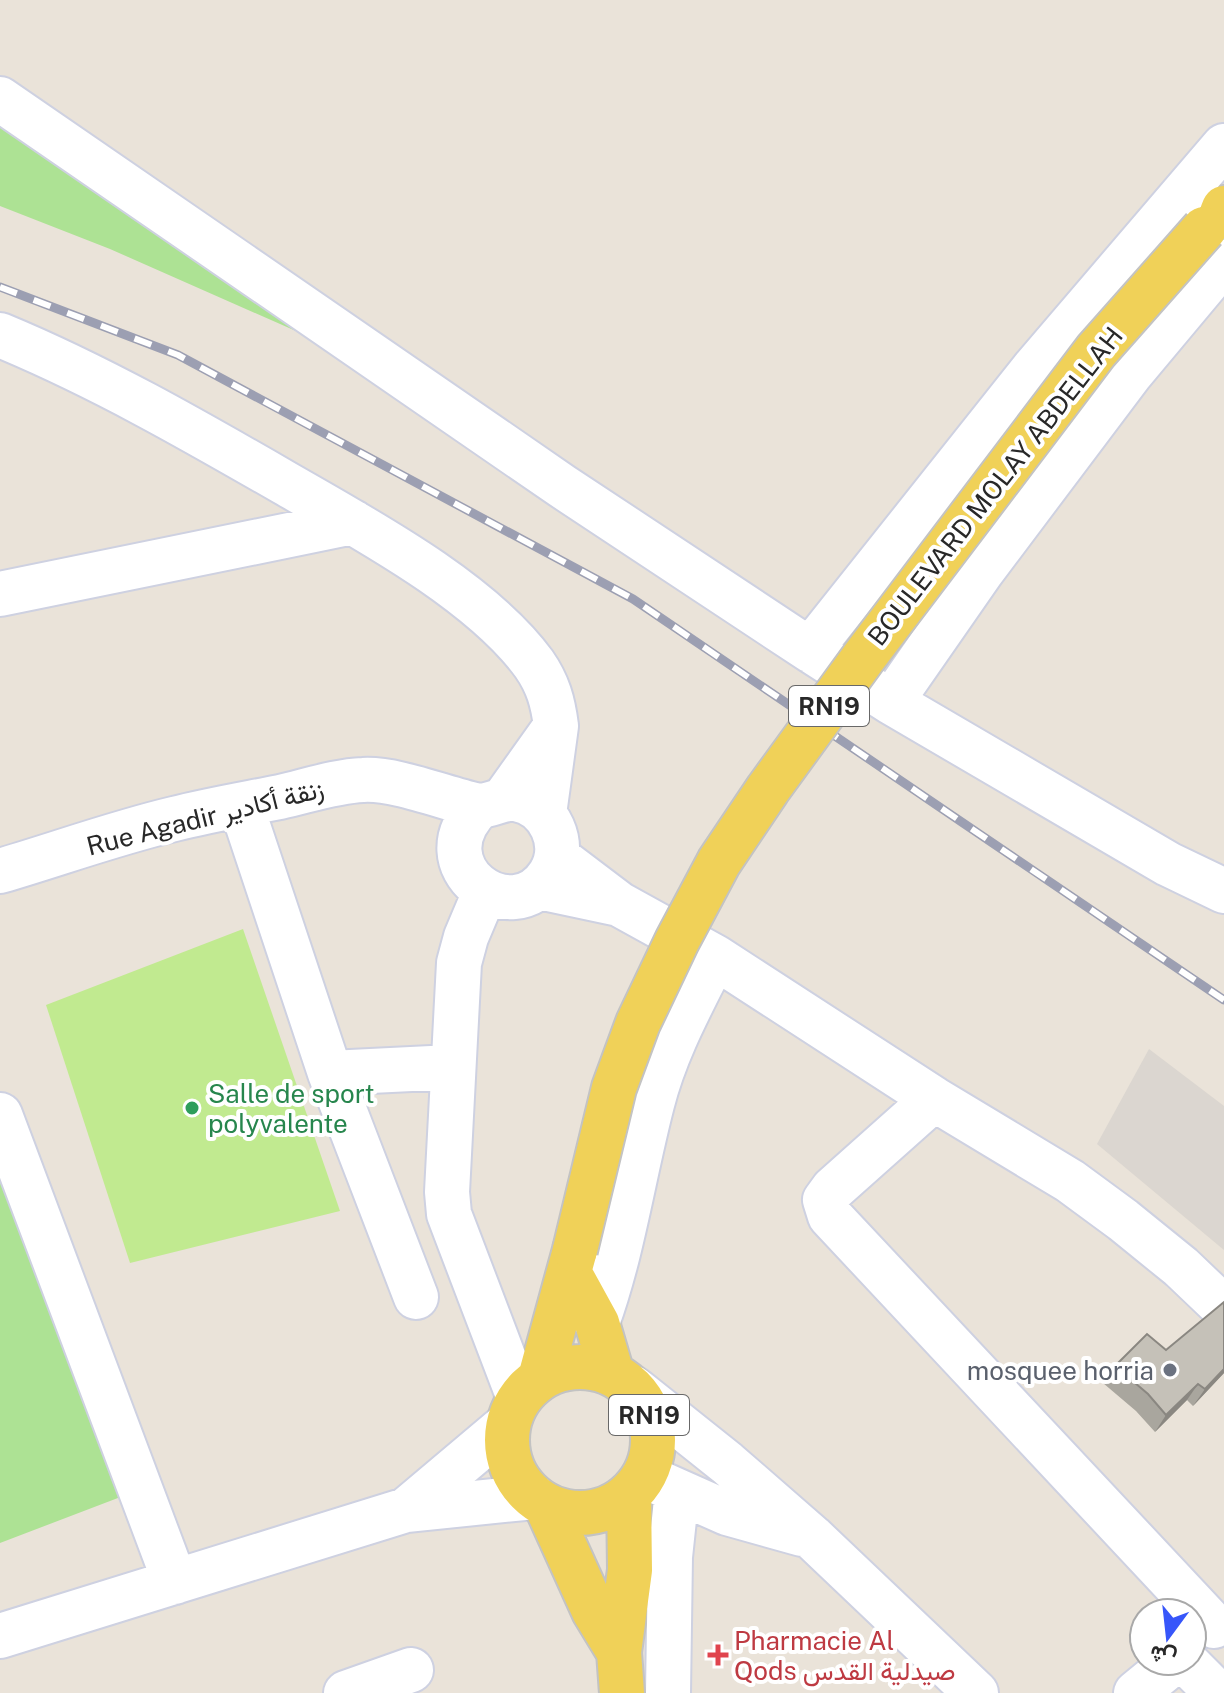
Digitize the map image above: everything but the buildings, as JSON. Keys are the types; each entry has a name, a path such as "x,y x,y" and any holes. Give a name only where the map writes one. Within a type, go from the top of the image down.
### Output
{"main road":[{"name":"BOULEVARD MOLAY ABDELLAH","path":"522,1400 573,1262 598,1148 638,1023 719,862 864,657 1096,351 1220,238"},
{"name":"RN19","path":"573,1262 622,1381 646,1408 653,1430 650,1487 630,1570 621,1672"},
{"name":"RN19","path":"621,1672 540,1501 520,1482 506,1444 522,1400 563,1368 588,1367 622,1381"},
{"path":"540,1501 563,1511 598,1511 650,1487"}],"street":[{"path":"0,99 562,486 810,650 891,702 1168,864 1224,891"},
{"path":"810,650 1006,403 1224,146"},
{"path":"891,702 982,571 1131,373 1220,238"},
{"path":"0,335 123,392 353,522 463,593 534,663 551,692 556,726 544,814"},
{"path":"0,594 353,522"},
{"path":"364,779 492,803 519,800 532,805 544,814 553,827 557,842 548,872 526,894 513,897 485,892 471,881 462,866 458,849 468,818 492,803 556,726"},
{"path":"364,779 458,849"},
{"name":"Rue Agadir زنقة أكادير","path":"0,871 172,819 364,779"},
{"path":"241,805 330,1073 416,1297"},
{"path":"548,872 619,904 715,957 934,1099 1070,1181 1181,1267 1224,1308"},
{"path":"406,1510 522,1400 449,1214 447,1192 459,963 485,892"},
{"path":"597,1323 614,1277 653,1102 681,1026 715,957"},
{"path":"330,1073 452,1067"},
{"path":"934,1099 833,1189 825,1200 830,1216 1210,1629"},
{"path":"0,1115 175,1582"},
{"path":"622,1381 727,1463 812,1537 976,1693"},
{"path":"650,1487 812,1537"},
{"path":"650,1487 670,1557 668,1693"},
{"path":"0,1636 406,1510 540,1501"},
{"path":"346,1693 411,1670"},
{"path":"1136,1693 1156,1677"},
{"path":"1201,1677 1217,1693"}],"green space":[{"path":"0,115 339,350 110,249 0,206"},
{"name":"Salle de sport polyvalente","path":"243,929 340,1211 130,1263 46,1005"},
{"path":"0,1155 131,1493 0,1543"}],"shaded area":[{"path":"1149,1049 1224,1106 1224,1250 1097,1144"}],"railway":[{"path":"0,287 178,355 633,599 1224,1000"}],"place":[{"name":"Salle de sport polyvalente","path":"192,1108"},
{"name":"mosquee horria","path":"1170,1370"},
{"name":"Pharmacie Al Qods صيدلية القدس","path":"718,1655"}]}
